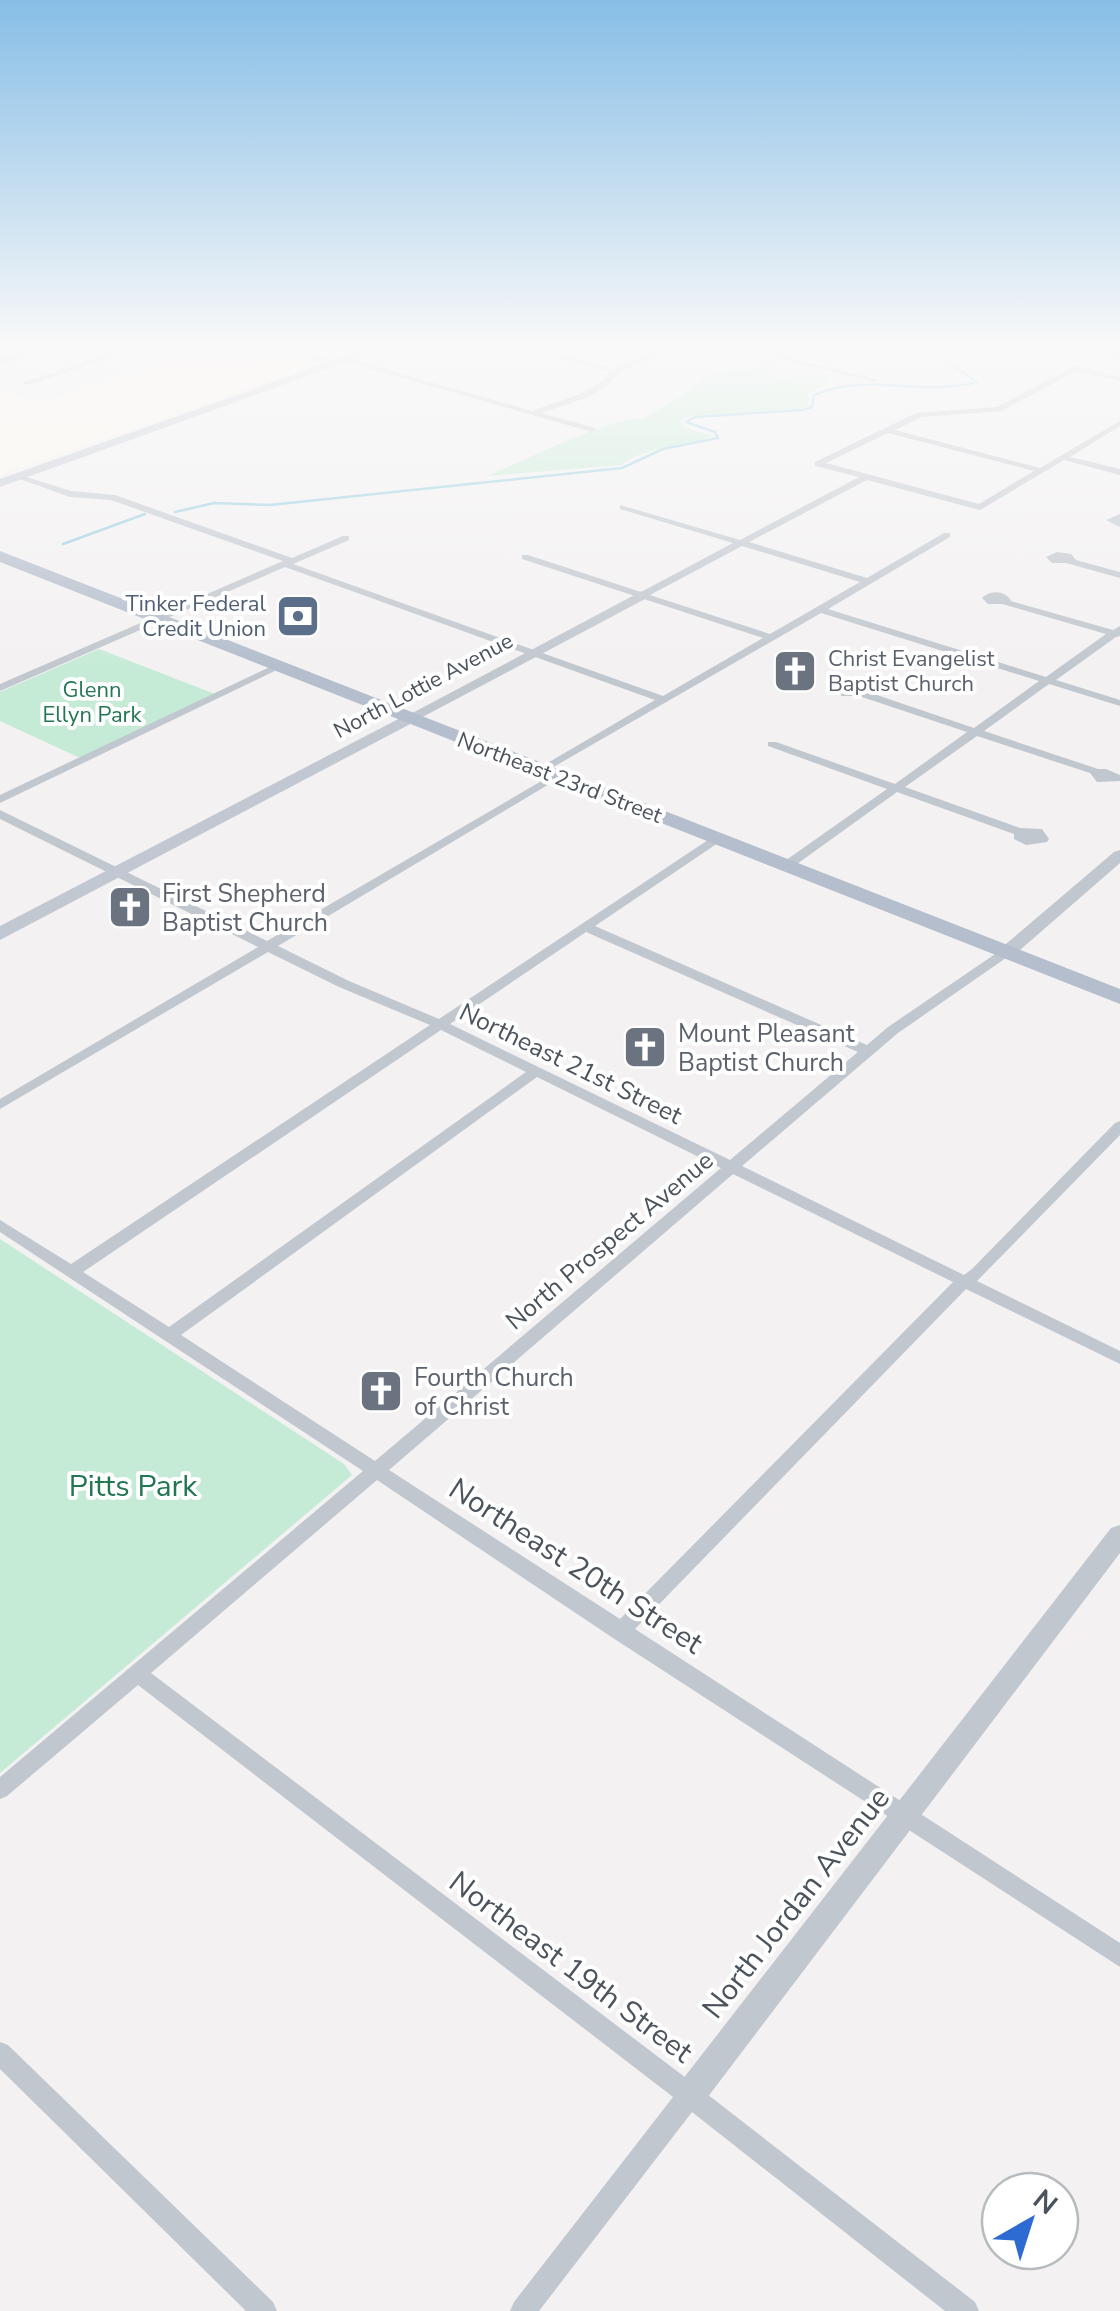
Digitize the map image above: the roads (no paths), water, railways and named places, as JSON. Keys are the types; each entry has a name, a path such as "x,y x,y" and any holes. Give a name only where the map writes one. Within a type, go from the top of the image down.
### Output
{"main road":[{"path":"0,483 79,455"},
{"name":"Northeast 23rd Street","path":"5,562 280,666 1120,997"},
{"name":"North Lottie Avenue","path":"0,930 404,716"}],"street":[{"path":"836,455 818,464 980,508 1070,455"},
{"path":"981,455 1043,471"},
{"path":"1065,458 1120,472"},
{"path":"20,476 70,494 119,500 662,700"},
{"name":"North Lottie Avenue","path":"404,716 866,477"},
{"path":"623,508 867,581"},
{"path":"0,1104 268,946 662,700 947,535"},
{"path":"0,688 346,538"},
{"path":"525,557 770,637"},
{"path":"1070,561 1120,575"},
{"path":"1005,602 1118,633"},
{"path":"819,609 1120,703"},
{"path":"786,866 1118,633"},
{"path":"0,799 280,666"},
{"path":"862,694 1096,772"},
{"path":"772,744 1020,832"},
{"name":"Northeast 21st Street","path":"0,814 268,946 538,1071 1120,1358"},
{"path":"70,1272 717,838"},
{"name":"North Prospect Avenue","path":"0,1790 916,1012 1006,953 1117,861"},
{"path":"586,926 870,1052"},
{"path":"170,1336 538,1071"},
{"path":"620,1632 1120,1126"},
{"name":"Northeast 20th Street","path":"0,1225 1120,1956"},
{"name":"North Jordan Avenue","path":"523,2311 1120,1535"},
{"name":"Northeast 19th Street","path":"138,1674 966,2311"},
{"path":"0,2053 256,2308"}],"waterway":[{"path":"175,512 214,503 270,505 622,468 650,455"},
{"path":"63,544 145,514"}],"place":[{"name":"Tinker Federal Credit Union","path":"298,616"},
{"name":"Christ Evangelist Baptist Church","path":"795,671"},
{"name":"First Shepherd Baptist Church","path":"130,907"},
{"name":"Mount Pleasant Baptist Church","path":"645,1047"},
{"name":"Fourth Church of Christ","path":"381,1391"}],"park label":[{"name":"Glenn Ellyn Park","path":"92,702"},
{"name":"Pitts Park","path":"133,1486"}]}
